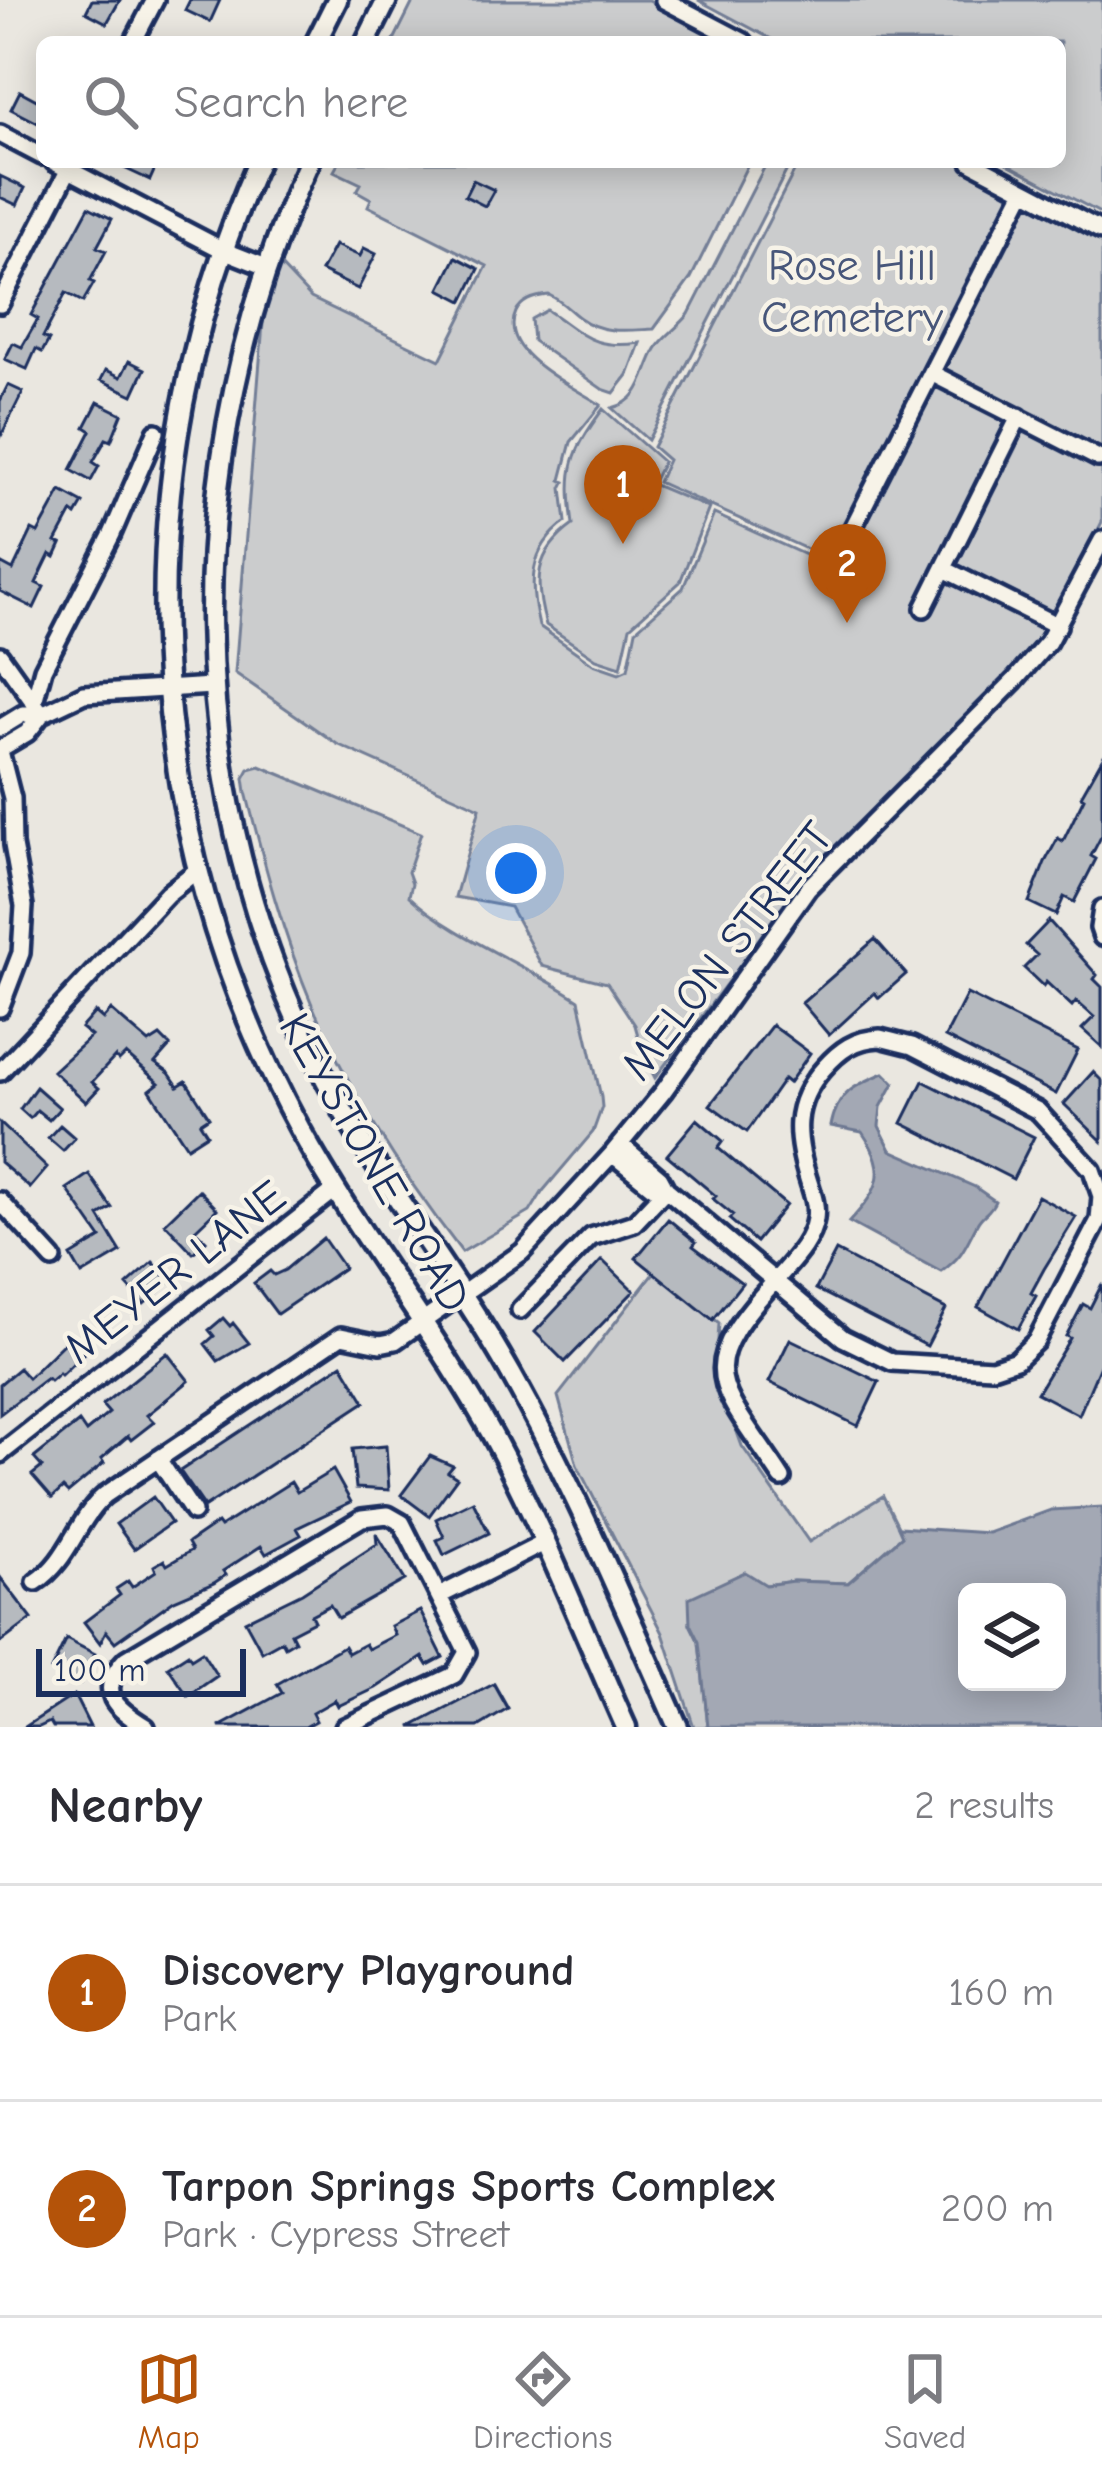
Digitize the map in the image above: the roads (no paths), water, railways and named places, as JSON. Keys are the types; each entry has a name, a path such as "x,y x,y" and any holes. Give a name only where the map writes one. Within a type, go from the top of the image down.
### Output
{"main road":[{"path":"319,36 337,0"},
{"path":"369,36 387,0"},
{"name":"KEYSTONE ROAD","path":"256,168 223,250 184,393 168,500 163,610 166,686 172,747 196,871 226,969 258,1047 336,1189 492,1435 626,1727"},
{"name":"KEYSTONE ROAD","path":"306,168 266,267 235,377 218,478 210,561 212,686 236,836 271,956 295,1017 362,1144 508,1368 561,1466 678,1727"}],"street":[{"path":"136,36 154,0"},
{"path":"664,0 733,36"},
{"path":"0,134 36,153"},
{"path":"0,304 63,168"},
{"path":"72,168 223,250 266,267"},
{"path":"982,168 1102,231"},
{"path":"832,567 1024,190"},
{"path":"939,376 1098,458"},
{"path":"924,608 1019,418"},
{"path":"0,1007 20,953 24,906 6,831 12,798 0,750 27,733 38,708 43,669 112,534 156,432"},
{"name":"MELON STREET","path":"423,1322 532,1244 616,1149 663,1092 808,888 1022,672 1058,626 1102,540"},
{"path":"944,568 1058,626"},
{"path":"0,655 38,708"},
{"path":"0,728 23,714 84,694 212,686"},
{"path":"0,1072 167,894 196,871"},
{"path":"1102,909 1102,937"},
{"path":"616,1149 660,1178 666,1189 775,1281 847,1340 892,1362 988,1369 1022,1356 1036,1341 1101,1212 1092,1170 1038,1111 904,1042 856,1041 822,1070 798,1107 797,1135 816,1202 809,1240 775,1281 731,1333 721,1367 730,1400 782,1478"},
{"name":"MEYER LANE","path":"0,1454 336,1189"},
{"path":"520,1310 591,1237 634,1222 666,1189"},
{"path":"3,1210 53,1259"},
{"path":"36,1582 55,1568 95,1502 341,1336 389,1343 423,1322"},
{"path":"158,1459 193,1512"},
{"path":"146,1727 118,1710 112,1700 111,1682 122,1663 362,1519 388,1515 399,1520 467,1645 460,1670 344,1727"},
{"path":"441,1595 544,1543"}],"place":[{"name":"Discovery Playground","path":"623,544"},
{"name":"Tarpon Springs Sports Complex","path":"847,623"}],"park label":[{"name":"Rose Hill Cemetery","path":"852,290"}]}
